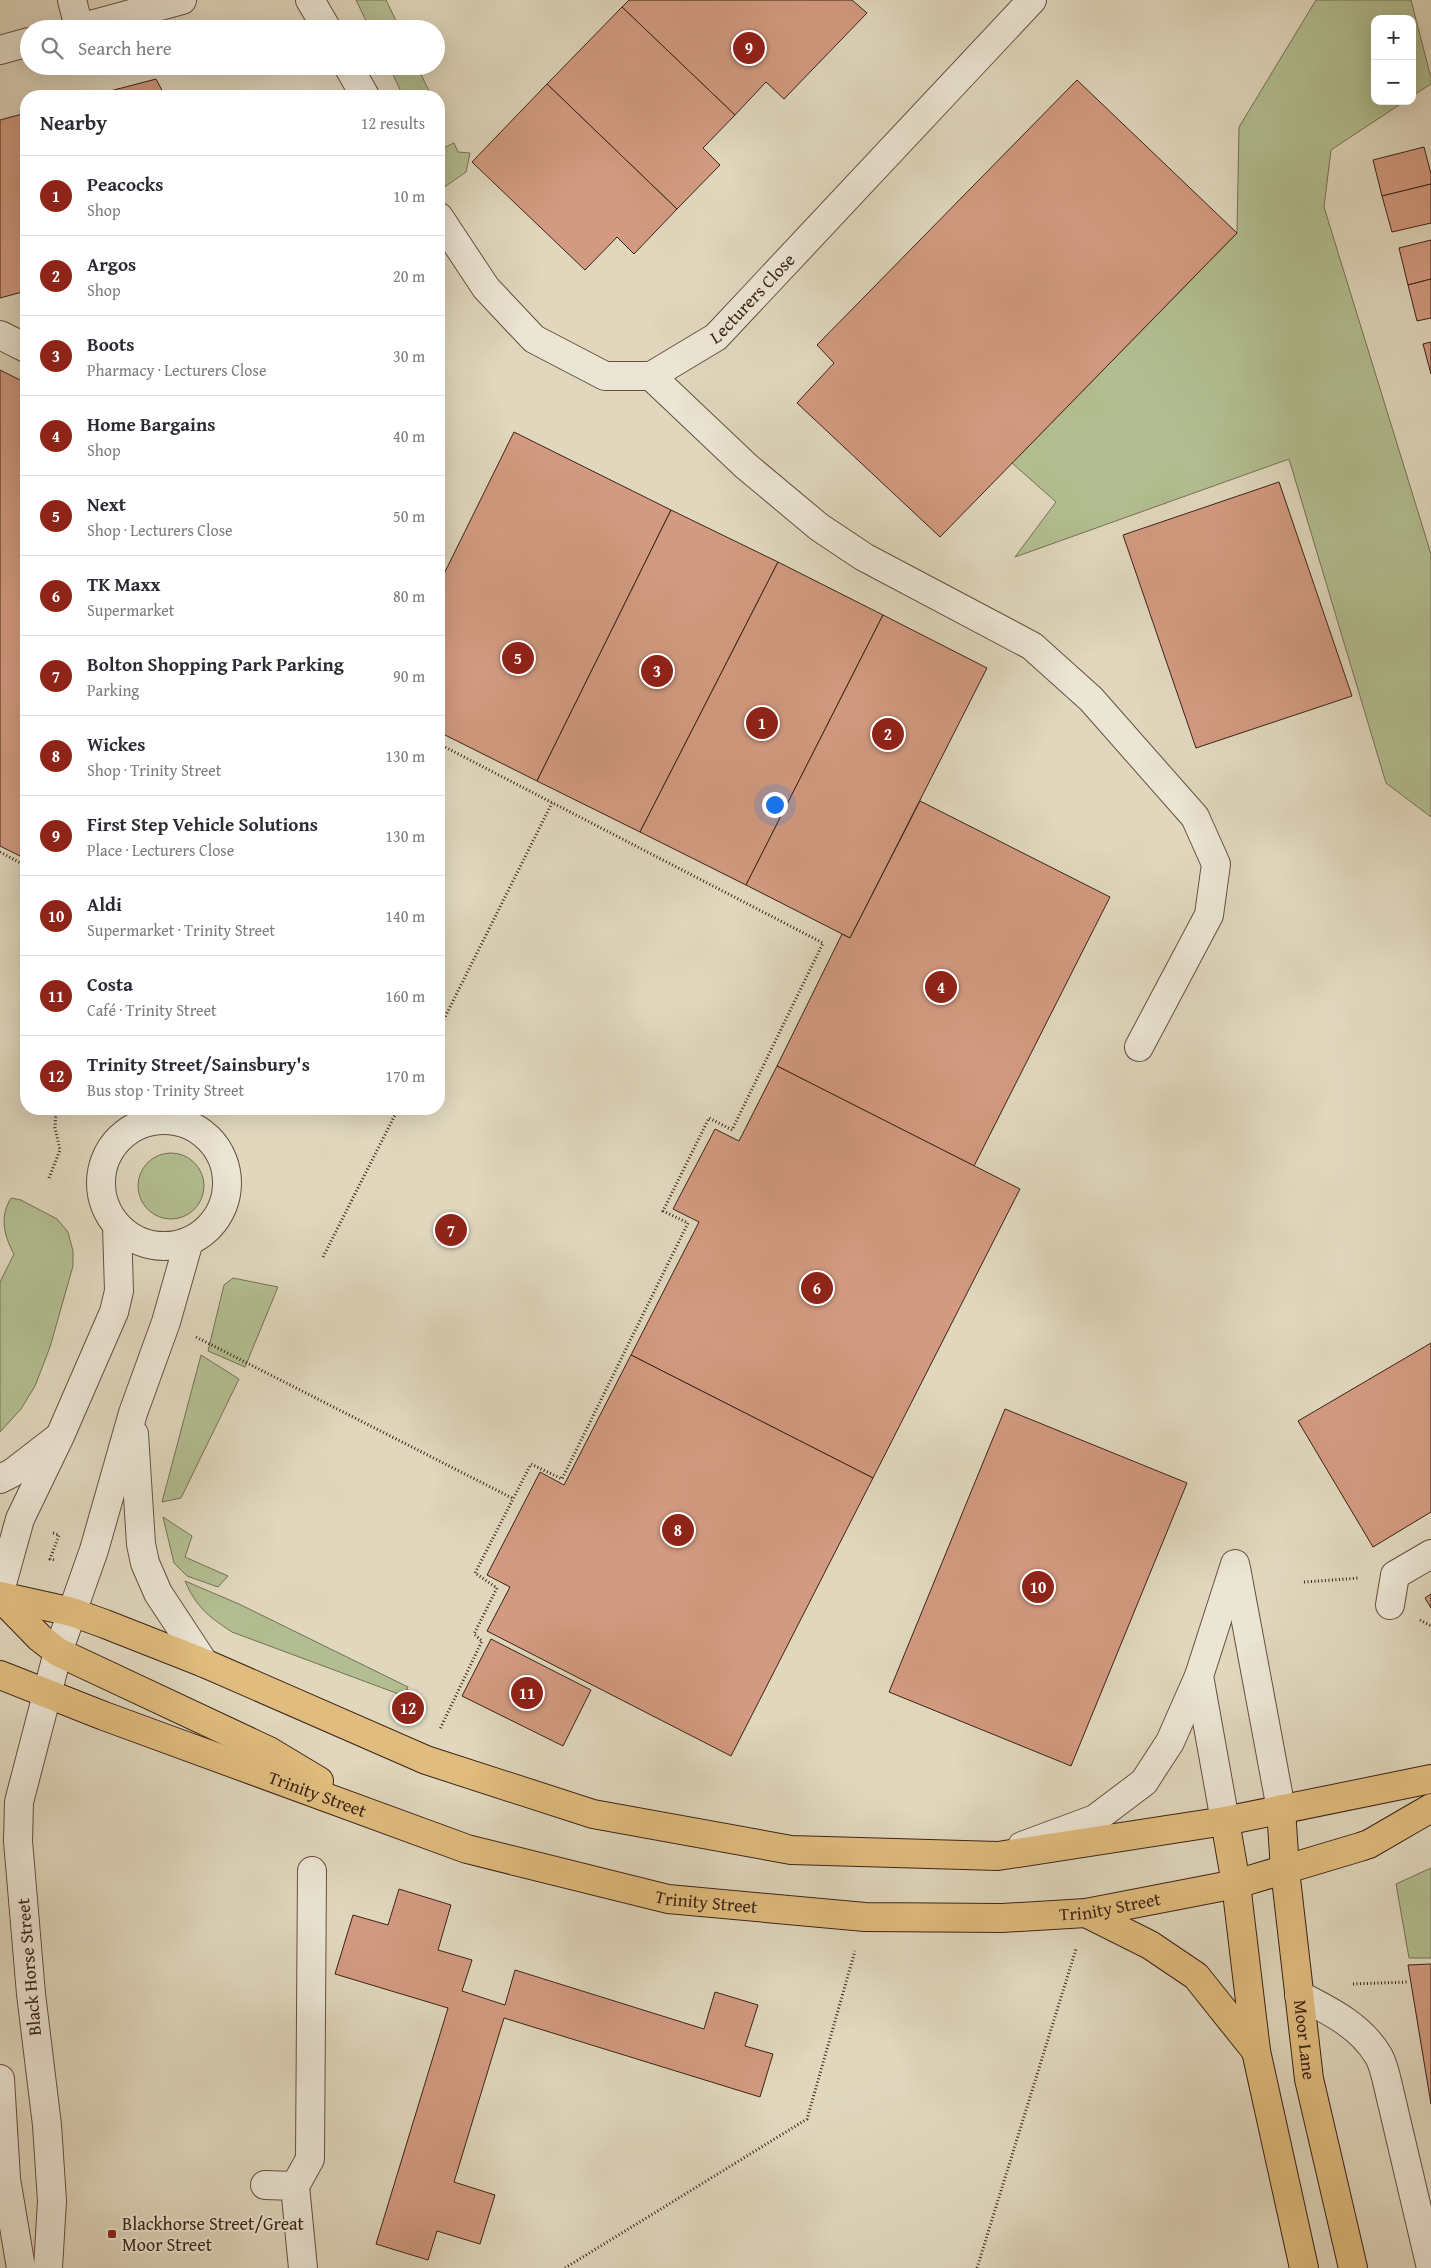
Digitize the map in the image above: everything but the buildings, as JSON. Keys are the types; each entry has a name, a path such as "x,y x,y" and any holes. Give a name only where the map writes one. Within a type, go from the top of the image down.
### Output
{"main road":[{"path":"0,1597 72,1612 204,1663 426,1760 593,1814 791,1850 998,1856 1225,1821 1431,1778"},
{"path":"0,1597 40,1638 58,1652 269,1750 371,1813"},
{"name":"Trinity Street","path":"0,1675 46,1694 467,1849 668,1899 865,1917 1002,1918 1086,1914 1236,1884 1285,1870 1369,1844 1431,1808"},
{"name":"Moor Lane","path":"1281,1809 1285,1870 1309,2079 1353,2268"},
{"path":"1225,1821 1236,1884 1256,2051 1304,2268"},
{"path":"1086,1914 1150,1945 1196,1976 1256,2051"}],"street":[{"path":"72,0 76,20"},
{"path":"108,20 182,0"},
{"path":"310,0 322,20"},
{"name":"Lecturers Close","path":"651,376 716,337 1029,1"},
{"path":"0,50 20,44"},
{"path":"353,75 362,90"},
{"path":"445,226 486,288 534,339 605,376 651,376 746,466 819,527 864,557 1032,646 1091,699 1195,817 1216,864 1209,915 1139,1047"},
{"path":"0,335 20,345"},
{"path":"156,1120 172,1120 200,1131 212,1141 223,1161 226,1173 226,1195 218,1215 203,1233 189,1241 170,1246 150,1245 132,1238 118,1226 109,1215 100,1187 102,1167 111,1148 135,1126 156,1120"},
{"path":"0,1591 20,1519 60,1436 114,1312 119,1291 118,1226"},
{"name":"Black Horse Street","path":"48,2268 52,2201 47,2125 40,2078 18,1841 19,1802 58,1652 94,1550 133,1413 166,1322 189,1241"},
{"path":"133,1413 141,1544 145,1563 158,1593 204,1663"},
{"path":"0,1479 12,1473 60,1436"},
{"path":"1390,1605 1395,1575 1431,1554"},
{"path":"998,1856 1095,1819 1144,1782 1170,1742 1199,1676 1235,1564 1281,1809"},
{"path":"1199,1676 1225,1821"},
{"path":"303,2268 295,2186 310,2160 312,1871"},
{"path":"1299,1995 1340,2017 1362,2035 1379,2055 1386,2077 1431,2268"},
{"path":"21,2268 6,2179 0,2080 40,2078"},
{"path":"264,2185 295,2186"}],"path":[{"path":"426,1760 482,1641 474,1634 497,1588 475,1573 532,1464 562,1479 688,1223 663,1211 709,1118 732,1130 823,943 445,747"},
{"path":"445,1017 552,803"},
{"path":"0,852 20,863"},
{"path":"49,1178 60,1150 56,1115"},
{"path":"322,1256 395,1115"},
{"path":"166,1322 514,1499"},
{"path":"1304,1582 1395,1575"},
{"path":"565,2268 807,2119 865,1917"},
{"path":"976,2268 1070,1968"}],"green space":[{"path":"356,0 386,0 396,20 366,20"},
{"path":"1316,0 1411,0 1415,15 1371,15 1371,105 1399,105 1331,150 1324,207 1431,554 1431,817 1386,783 1289,459 1015,557 1056,502 1012,463 1237,233 1239,127"},
{"path":"1416,20 1431,78 1431,84 1416,93"},
{"path":"393,75 421,75 429,90 400,90"},
{"path":"454,143 458,152 470,153 466,172 445,187 445,147"},
{"path":"171,1153 184,1156 194,1163 201,1173 204,1186 201,1199 194,1209 184,1216 171,1219 158,1216 148,1209 141,1199 138,1186 141,1173 148,1163 158,1156"},
{"path":"11,1198 21,1200 57,1219 68,1232 73,1251 73,1266 50,1347 35,1386 21,1409 0,1432 0,1282 14,1254 7,1239 4,1225 5,1212"},
{"path":"233,1278 278,1287 245,1367 208,1351 224,1285"},
{"path":"201,1355 239,1379 181,1498 162,1502"},
{"path":"163,1517 192,1536 185,1557 228,1576 218,1587 187,1576 174,1563"},
{"path":"185,1581 239,1604 408,1687 404,1696 232,1632 204,1611"},
{"path":"1431,1868 1431,1958 1409,1958 1396,1884"}],"place":[{"name":"First Step Vehicle Solutions","path":"749,48"},
{"name":"Next","path":"518,658"},
{"name":"Boots","path":"657,671"},
{"name":"Peacocks","path":"762,723"},
{"name":"Argos","path":"888,734"},
{"name":"Home Bargains","path":"941,987"},
{"name":"Bolton Shopping Park Parking","path":"451,1230"},
{"name":"TK Maxx","path":"817,1288"},
{"name":"Wickes","path":"678,1530"},
{"name":"Aldi","path":"1038,1587"},
{"name":"Costa","path":"527,1693"},
{"name":"Trinity Street/Sainsbury's","path":"408,1708"},
{"name":"Blackhorse Street/Great Moor Street","path":"112,2234"}]}
